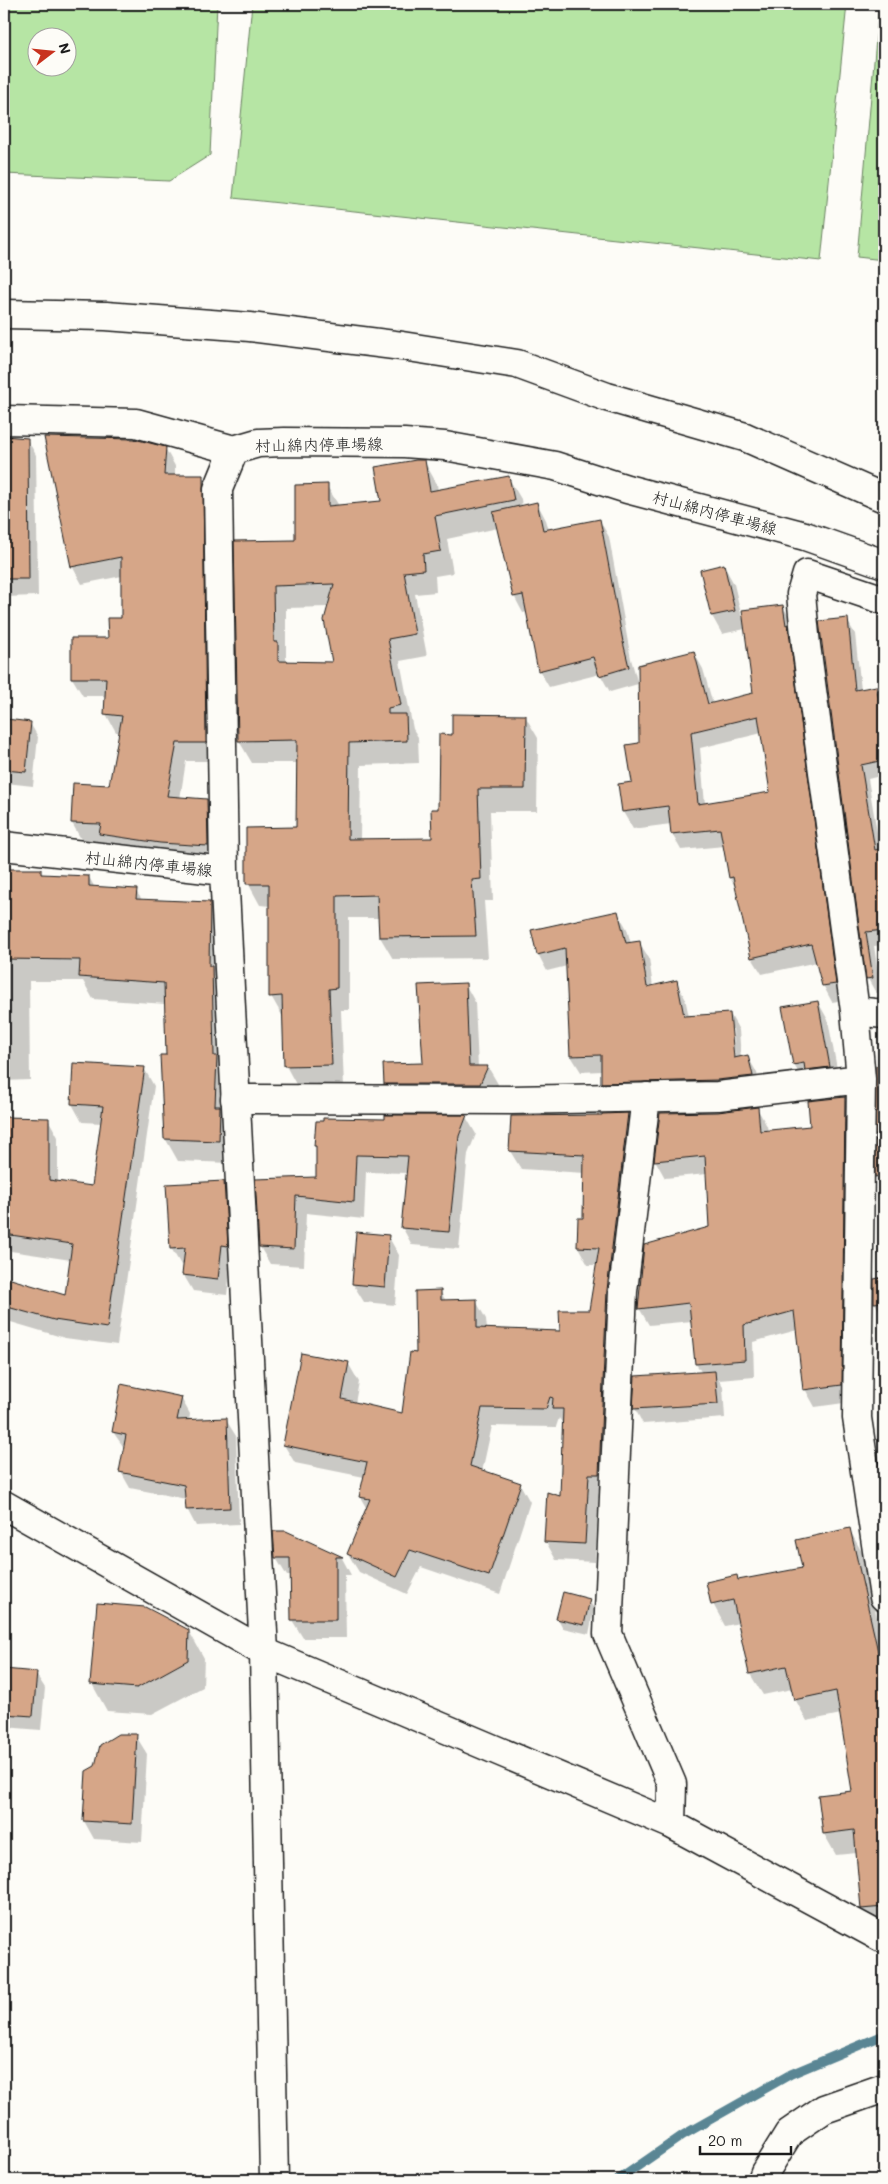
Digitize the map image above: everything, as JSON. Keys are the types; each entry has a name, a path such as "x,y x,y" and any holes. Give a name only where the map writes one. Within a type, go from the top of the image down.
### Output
{"street":[{"path":"4,314 106,316 250,327 402,346 517,364 607,397 745,437 884,498"},
{"path":"4,420 136,423 234,450"},
{"name":"村山綿内停車場線","path":"4,846 224,871 218,489 234,450 258,443 284,442 404,442 445,446 554,466 627,489 805,536 884,564"},
{"path":"884,600 807,574 802,594 806,645 855,1011 861,1080 857,1418 884,1597"},
{"path":"224,871 264,1652 274,2180"},
{"path":"855,1011 884,1014"},
{"path":"235,1099 512,1100 718,1096 861,1080"},
{"path":"646,1097 623,1291 608,1634 672,1784 671,1824"},
{"path":"4,1505 264,1652 671,1824 884,1939"},
{"path":"762,2180 765,2172 790,2133 824,2109 884,2088"}],"green space":[{"path":"4,4 217,4 210,155 169,181 4,174"},
{"path":"252,4 847,4 821,261 233,198"},
{"path":"879,4 884,4 884,260 857,257"}],"building":[{"path":"4,436 28,438 29,579 5,579"},
{"path":"44,437 134,439 166,447 164,475 203,475 206,743 177,743 167,796 207,799 208,846 160,843 99,834 101,824 71,823 73,783 109,785 122,716 104,714 106,678 71,678 71,638 108,638 107,618 121,618 121,557 71,567"},
{"path":"425,460 430,491 509,476 514,500 435,516 441,551 423,554 424,570 404,572 415,634 388,639 401,705 388,708 388,714 406,714 407,741 349,743 348,839 432,838 431,809 438,809 439,734 452,735 452,714 526,715 525,789 478,789 481,879 472,880 476,936 379,937 377,895 337,896 337,988 329,989 332,1065 284,1066 282,996 269,997 269,884 246,884 246,828 296,827 297,740 238,741 234,541 295,540 295,485 328,484 328,506 381,501 375,467","holes":["334,584 324,620 332,662 278,661 278,642 274,642 273,586"]},
{"path":"537,502 543,530 600,519 629,667 599,676 593,657 538,671 523,595 513,597 493,512"},
{"path":"724,564 735,611 711,616 700,570"},
{"path":"783,605 786,625 788,624 836,984 822,986 811,944 751,958 733,877 729,878 720,829 671,834 668,806 622,812 618,784 632,782 626,745 639,743 638,665 694,651 708,704 753,693 742,610","holes":["758,716 770,792 698,804 691,732"]},
{"path":"848,618 855,690 876,686 884,723 884,760 861,765 875,850 884,848 884,930 866,932 873,978 866,979 819,621"},
{"path":"6,719 31,722 26,772 4,770"},
{"path":"4,869 41,869 41,874 89,876 89,886 137,889 136,899 210,902 209,966 212,966 214,1056 217,1056 215,1106 220,1106 219,1141 164,1139 160,1055 166,1055 164,983 79,977 80,960 4,959"},
{"path":"618,911 626,943 640,941 647,987 677,980 684,1016 730,1013 734,1058 748,1055 753,1076 717,1080 601,1083 601,1055 570,1056 565,948 537,955 531,930"},
{"path":"466,983 469,1066 488,1066 480,1084 384,1084 383,1064 423,1063 418,985"},
{"path":"818,1001 830,1067 805,1070 804,1063 793,1065 782,1007"},
{"path":"73,1063 145,1067 107,1328 54,1320 4,1306 4,1277 65,1295 72,1244 4,1234 4,1117 49,1118 49,1180 92,1186 103,1106 71,1104"},
{"path":"884,1064 884,1175 875,1177 876,1066"},
{"path":"845,1097 842,1385 803,1390 794,1311 744,1325 745,1360 695,1364 689,1303 638,1309 644,1245 709,1227 705,1156 654,1161 660,1113 718,1112 758,1107 760,1131 810,1126 808,1101"},
{"path":"628,1113 607,1290 599,1474 589,1474 585,1544 544,1542 547,1492 560,1496 563,1409 552,1409 553,1398 550,1397 546,1409 482,1408 470,1466 521,1483 489,1576 410,1550 397,1577 347,1554 370,1499 359,1497 367,1462 283,1445 301,1353 349,1362 342,1399 402,1413 410,1352 416,1353 415,1291 441,1290 441,1300 477,1299 477,1328 560,1331 559,1310 589,1310 599,1248 577,1247 578,1218 583,1218 584,1155 509,1151 511,1116"},
{"path":"385,1115 467,1115 459,1136 449,1232 401,1228 408,1156 356,1155 354,1202 296,1196 294,1249 259,1247 255,1179 316,1177 316,1146 314,1146 316,1121 323,1121 323,1118 385,1119"},
{"path":"224,1181 228,1246 222,1245 218,1279 182,1275 185,1248 170,1249 166,1184"},
{"path":"356,1232 389,1235 385,1287 352,1284"},
{"path":"884,1277 884,1302 874,1303 874,1279"},
{"path":"715,1371 718,1404 633,1409 635,1376"},
{"path":"121,1384 182,1397 177,1420 227,1418 230,1508 186,1510 184,1485 119,1472 126,1435 112,1432"},
{"path":"850,1528 879,1656 884,1655 884,1907 861,1909 854,1830 823,1834 818,1795 852,1791 836,1691 794,1700 786,1666 749,1674 733,1600 711,1605 706,1582 737,1575 738,1580 802,1568 796,1540"},
{"path":"273,1531 286,1531 343,1557 336,1557 336,1620 291,1620 290,1558 275,1558"},
{"path":"563,1592 590,1599 584,1625 556,1619"},
{"path":"97,1603 145,1607 189,1630 188,1660 137,1688 90,1684"},
{"path":"4,1669 37,1672 33,1716 4,1714"},
{"path":"118,1734 137,1734 132,1824 83,1821 86,1771 95,1766 100,1745"}],"waterway":[{"path":"618,2180 683,2135 791,2074 884,2035"}]}
